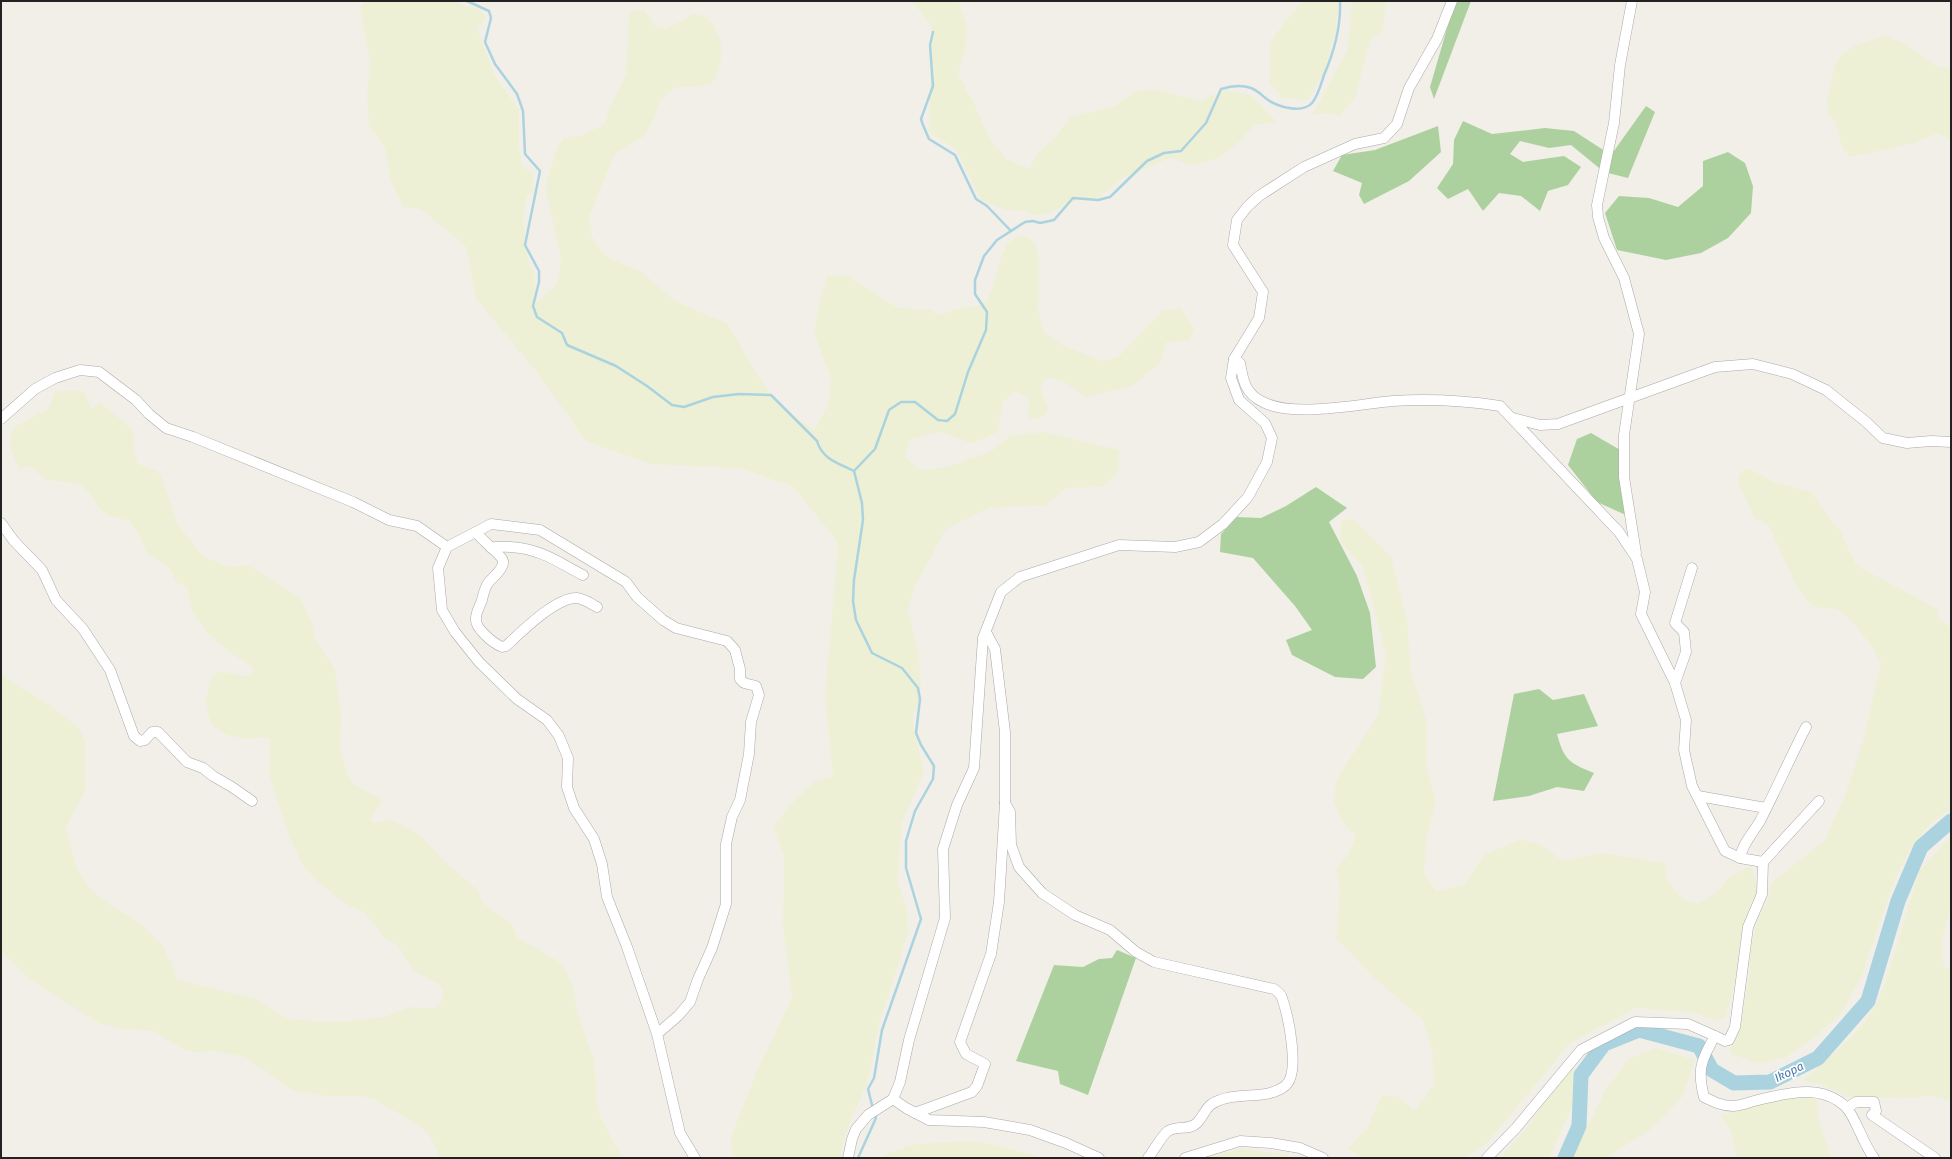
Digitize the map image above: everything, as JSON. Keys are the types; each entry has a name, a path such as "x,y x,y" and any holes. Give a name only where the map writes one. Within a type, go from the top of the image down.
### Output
{"street":[{"path":"848,1158 856,1129 868,1116 890,1101 900,1082 909,1040 945,918 943,849 957,805 974,768 983,638 1001,592 1020,577 1119,545 1175,547 1199,542 1224,524 1248,497 1267,462 1272,438 1265,422 1239,400 1231,378 1234,359 1259,318 1263,292 1233,245 1237,220 1247,207 1259,196 1304,167 1355,144 1384,138 1397,124 1409,88 1437,39 1452,1"},
{"path":"1632,1 1620,65 1614,123 1597,205 1598,217 1604,238 1624,278 1639,334 1631,398 1624,435 1624,477 1637,559 1645,592 1641,614 1675,683 1686,720 1684,750 1692,786 1725,851 1740,858 1763,862"},
{"path":"1234,359 1240,363 1244,385 1251,395 1274,407 1287,409 1314,408 1395,401 1477,403 1500,406 1620,532 1637,559"},
{"path":"1512,418 1540,425 1558,424 1715,367 1754,364 1792,374 1826,390 1884,438 1907,443 1931,441 1951,442"},
{"path":"1,419 35,389 55,378 80,370 99,372 136,400 149,414 166,428 353,502 389,520 417,526 447,547"},
{"path":"1,523 14,541 42,570 56,600 83,629 110,670 134,736 140,741 145,740 152,732 158,732 187,762 202,768 252,801"},
{"path":"657,1034 678,1016 690,1002 698,978 712,948 726,904 726,844 732,817 740,800 749,754 750,722 759,695 758,688 756,686 744,683 740,678 740,669 735,650 727,641 676,628 663,620 637,597 626,582 540,530 491,524 447,547 438,568 442,610 455,632 479,662 518,699 547,720 559,736 568,758 567,787 574,808 594,839 602,864 607,896 627,947 657,1034 680,1133 695,1158"},
{"path":"476,532 482,541 502,557 504,563 501,569 487,584 475,619 477,626 496,644 502,647 506,646 541,614 565,601 576,598 585,600 597,607"},
{"path":"491,548 497,546 528,548 541,552 583,575"},
{"path":"1675,683 1686,652 1684,632 1675,623 1692,568"},
{"path":"915,1113 972,1092 977,1086 985,1064 966,1054 960,1042 991,954 999,902 1005,802 1005,732 995,649 986,632"},
{"path":"1740,858 1742,848 1753,833 1806,727"},
{"path":"1698,796 1766,808"},
{"path":"1487,1158 1516,1128 1581,1050 1635,1022 1688,1024 1713,1039 1725,1041 1729,1040 1735,1027 1748,928 1762,894 1763,862 1819,801"},
{"path":"1005,802 1010,812 1011,845 1019,868 1042,893 1075,915 1110,930 1136,952 1154,962 1274,989 1282,996 1294,1056 1293,1074 1286,1086 1269,1093 1220,1099 1207,1107 1197,1123 1190,1128 1180,1128 1168,1131 1148,1158"},
{"path":"1713,1039 1699,1070 1699,1079 1704,1097 1720,1104 1734,1106 1783,1094 1810,1091 1833,1097 1847,1108 1868,1151 1874,1158"},
{"path":"890,1101 929,1120 984,1122 1030,1130 1066,1143 1099,1158"},
{"path":"1847,1108 1856,1102 1874,1102 1876,1111 1872,1115 1935,1158"},
{"path":"1186,1158 1240,1141 1272,1142 1300,1148 1322,1158"}],"green space":[{"path":"364,1 457,1 461,5 479,8 487,18 477,28 495,77 519,109 519,146 522,166 533,172 533,193 527,196 523,216 527,256 534,276 537,303 558,283 561,258 546,192 547,180 557,147 564,138 583,135 605,124 610,107 626,75 629,15 632,10 645,10 654,25 666,29 693,14 705,16 714,25 721,43 722,55 715,79 711,84 705,86 677,87 668,93 659,102 653,120 643,137 617,152 613,157 589,217 592,236 602,252 613,260 642,272 675,301 728,324 753,368 776,402 814,430 828,405 831,377 814,334 819,305 827,276 846,275 898,308 932,310 937,315 972,306 976,307 987,301 1001,257 1007,244 1017,236 1028,237 1036,245 1039,264 1038,310 1044,332 1062,345 1102,361 1118,357 1162,311 1181,308 1194,329 1189,341 1166,342 1161,362 1132,386 1085,397 1063,381 1046,378 1040,389 1048,408 1044,416 1033,420 1028,417 1029,398 1015,391 1003,402 998,432 972,444 942,432 909,440 906,458 920,470 943,468 990,452 1010,436 1043,432 1119,450 1118,472 1103,487 1066,488 1046,505 989,508 946,529 916,584 908,610 919,656 921,692 912,720 924,772 902,822 897,880 907,909 908,934 879,1024 867,1085 854,1112 842,1144 841,1158 733,1158 731,1137 756,1073 792,998 783,926 784,856 773,827 794,801 814,782 833,777 825,696 838,542 792,486 739,468 650,464 586,441 536,371 476,299 466,247 421,209 403,207 390,179 385,148 369,126 367,95 370,62 360,7"},
{"path":"912,1 958,1 967,26 966,46 958,75 973,101 990,140 1008,160 1029,169 1037,155 1055,137 1071,117 1115,106 1136,91 1157,90 1199,101 1225,90 1251,95 1277,122 1255,125 1239,142 1218,158 1193,165 1170,158 1126,176 1100,197 1071,202 1050,213 1032,215 1026,211 1006,210 981,200 956,149 929,132 932,27"},
{"path":"1303,1 1339,1 1336,29 1325,70 1308,100 1282,98 1270,83 1270,43 1283,24"},
{"path":"1352,1 1386,1 1383,31 1370,40 1355,98 1340,116 1329,113 1312,115 1347,51"},
{"path":"1455,1 1471,1 1434,99 1430,87"},
{"path":"1884,36 1903,43 1936,66 1951,69 1951,141 1938,133 1915,143 1850,157 1842,148 1836,122 1828,115 1827,99 1835,65 1841,55 1856,45"},
{"path":"1646,106 1655,112 1628,178 1604,172 1571,145 1549,148 1520,141 1510,154 1523,162 1564,156 1581,167 1568,185 1548,191 1540,211 1521,196 1499,193 1483,211 1468,189 1448,199 1437,188 1453,164 1454,140 1463,121 1492,134 1545,128 1574,131 1611,155"},
{"path":"1438,126 1441,152 1409,181 1364,204 1359,195 1362,183 1333,171 1342,155 1375,150"},
{"path":"1728,152 1745,163 1753,186 1751,213 1728,238 1701,253 1666,260 1617,250 1605,213 1619,196 1649,198 1678,207 1703,186 1703,161"},
{"path":"59,391 84,391 91,409 101,403 131,428 134,434 134,452 138,464 157,471 161,475 177,523 196,548 205,557 230,567 246,565 252,567 301,599 312,622 316,640 335,670 341,712 340,748 347,773 353,784 381,799 380,805 370,819 375,823 386,820 394,821 420,835 448,865 476,888 484,904 510,922 518,938 555,959 564,968 572,985 580,1021 595,1062 596,1098 600,1116 622,1158 438,1158 437,1150 429,1135 415,1123 373,1099 361,1096 327,1096 292,1090 245,1057 216,1051 193,1052 180,1048 154,1031 123,1029 99,1023 31,980 1,951 1,755 3,751 1,748 1,673 10,681 53,707 79,728 85,741 85,791 66,827 76,866 85,882 94,892 112,906 139,922 162,945 171,962 177,980 256,999 282,1016 293,1020 344,1022 383,1017 411,1007 437,1007 441,1003 443,991 440,985 414,971 397,945 386,939 364,912 346,904 319,883 303,866 290,838 269,774 270,739 265,737 246,739 227,735 212,726 205,702 211,679 219,671 245,676 251,675 253,669 250,665 229,652 206,631 192,612 187,587 177,583 169,568 146,552 140,536 130,521 107,515 98,506 88,491 79,484 45,479 30,467 24,467 20,471 11,450 10,439 14,427 46,410 50,406 53,394"},
{"path":"1591,433 1622,451 1628,516 1597,502 1568,465 1577,439"},
{"path":"1749,468 1773,482 1812,492 1820,506 1841,532 1856,565 1939,610 1938,617 1951,628 1951,808 1929,825 1909,852 1895,879 1862,975 1841,1014 1806,1044 1786,1057 1757,1064 1731,1053 1730,1047 1741,1024 1750,971 1749,954 1757,921 1768,899 1771,883 1825,840 1844,798 1863,741 1881,663 1856,625 1837,609 1814,607 1798,589 1771,531 1767,524 1755,518 1739,485 1738,475"},
{"path":"1316,487 1347,508 1329,522 1357,576 1370,613 1376,667 1363,679 1335,677 1292,655 1286,640 1312,630 1295,606 1253,558 1220,552 1221,534 1237,517 1261,518 1286,506"},
{"path":"1353,519 1391,557 1407,620 1411,672 1426,719 1426,766 1436,801 1427,837 1424,873 1436,891 1465,885 1484,855 1522,839 1541,845 1563,861 1602,853 1665,863 1668,882 1683,899 1698,904 1716,893 1729,877 1751,866 1758,889 1745,918 1744,942 1726,1018 1717,1020 1690,1012 1636,1008 1570,1043 1488,1142 1465,1158 1363,1158 1347,1149 1367,1128 1382,1095 1400,1097 1414,1111 1434,1085 1432,1050 1422,1019 1375,979 1336,938 1340,890 1336,869 1349,853 1356,836 1342,821 1334,801 1336,780 1378,716 1386,655 1363,567 1340,542 1342,520"},
{"path":"1539,689 1553,700 1584,694 1598,726 1557,734 1562,750 1569,760 1594,773 1584,791 1557,787 1529,796 1493,801 1514,694"},
{"path":"1951,836 1951,906 1942,940 1944,966 1951,969 1951,1101 1933,1096 1905,1098 1848,1097 1822,1084 1803,1081 1845,1043 1864,1023 1877,1003 1887,977 1919,872"},
{"path":"1117,950 1136,958 1088,1095 1060,1084 1058,1071 1016,1061 1054,965 1083,967 1099,959 1112,958"},
{"path":"1657,1048 1695,1060 1682,1097 1651,1129 1606,1158 1572,1158 1605,1091 1630,1058"},
{"path":"1568,1066 1575,1069 1572,1107 1549,1158 1500,1158 1529,1125"},
{"path":"1816,1095 1820,1125 1831,1158 1736,1158 1731,1132 1721,1115 1776,1099"},
{"path":"971,1141 992,1144 1043,1158 880,1158 891,1152 915,1144"},
{"path":"1243,1149 1282,1154 1297,1158 1206,1158 1212,1155"}],"waterway":[{"path":"467,1 489,11 491,18 485,42 495,64 517,94 523,111 525,154 540,171 525,245 539,271 539,282 533,306 537,317 562,333 567,345 616,366 647,386 672,405 684,407 713,397 739,394 771,395 817,441 819,447 831,460 854,471 862,503 863,520 854,580 853,601 856,620 872,653 902,668 918,688 920,699 916,733 921,745 934,766 933,779 915,811 906,841 906,868 921,919 882,1030 874,1078 868,1089 873,1109"},
{"path":"854,471 875,449 889,410 901,402 915,402 938,420 947,421 955,414 968,372 986,330 987,312 975,294 975,280 984,256 997,240 1025,222 1033,221 1040,223 1054,220 1073,198 1098,200 1110,197 1147,161 1164,153 1181,151 1206,123 1221,89 1244,86 1251,88 1273,103 1284,107 1297,109 1308,106 1312,103 1318,93 1334,48 1338,29 1340,1"},
{"path":"933,32 930,45 933,86 921,119 923,125 929,139 955,155 976,199 987,206 1011,231"},
{"name":"Ikopa","path":"1565,1158 1579,1126 1581,1075 1604,1044 1639,1030 1699,1046 1712,1070 1734,1083 1770,1082 1818,1058 1868,1001 1898,901 1921,847 1951,821"},
{"path":"858,1158 876,1118 875,1114"}]}
